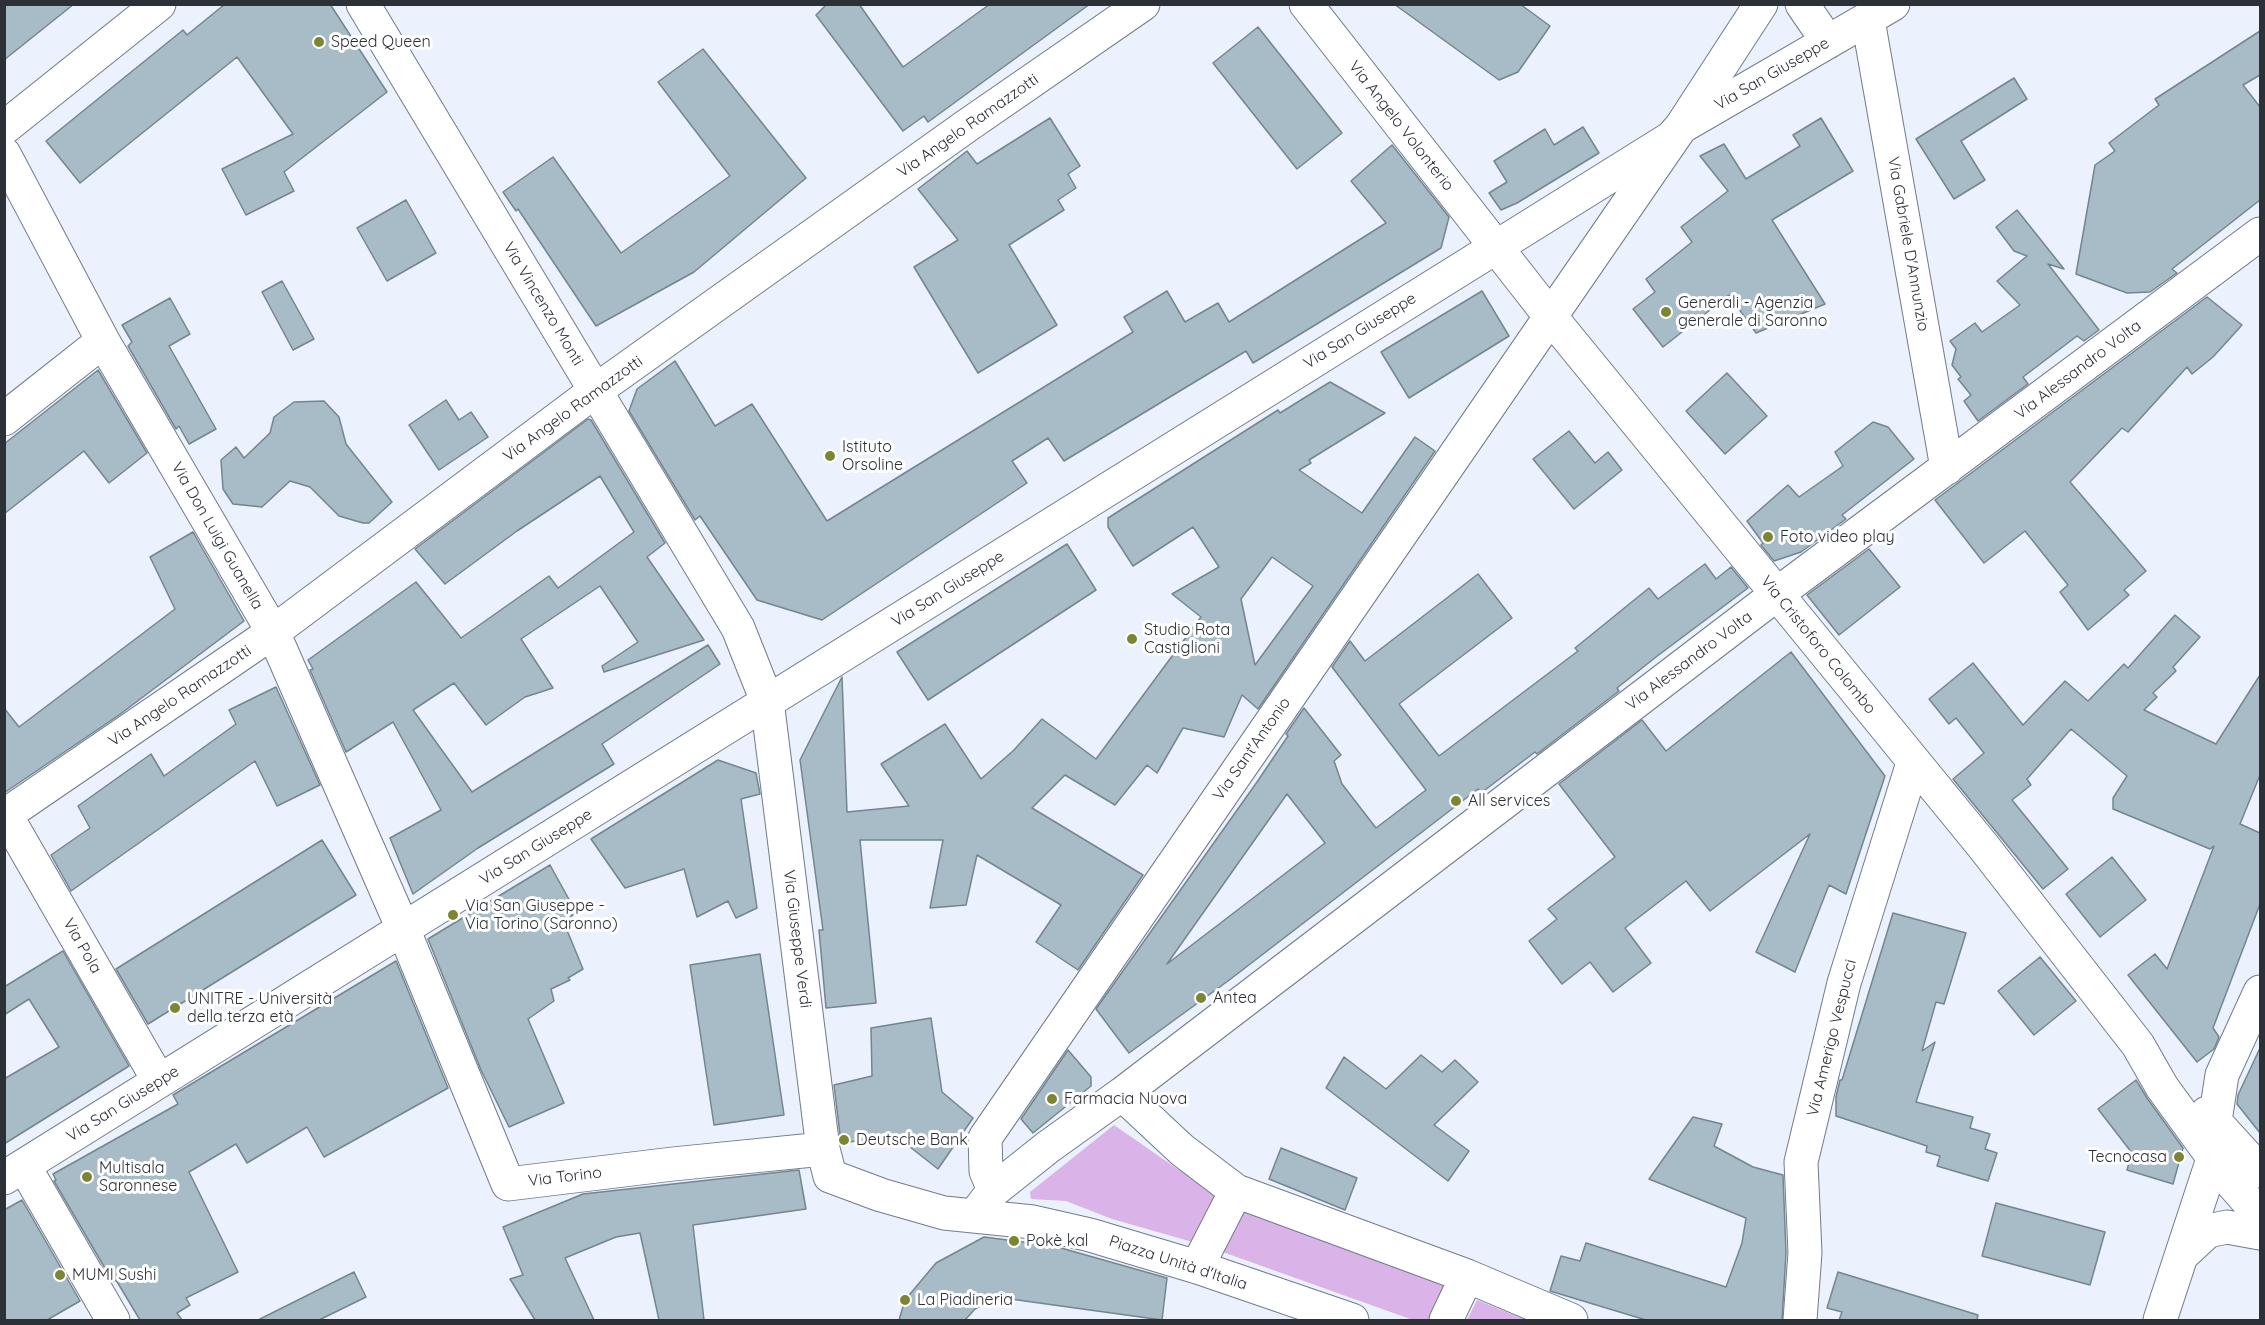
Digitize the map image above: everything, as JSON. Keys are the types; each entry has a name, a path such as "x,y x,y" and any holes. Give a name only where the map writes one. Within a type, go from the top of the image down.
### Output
{"street":[{"path":"4,128 159,4"},
{"name":"Via Vincenzo Monti","path":"363,4 738,628 767,701"},
{"name":"Via Angelo Ramazzotti","path":"5,814 273,632 596,391 1143,4"},
{"name":"Via Angelo Volonterio","path":"1306,4 1495,247"},
{"name":"Via Sant'Antonio","path":"985,1203 985,1138 1681,127 1761,4"},
{"path":"1802,4 1827,42"},
{"name":"Via San Giuseppe","path":"14,1172 404,931 767,701 1671,138 1681,127 1881,12"},
{"name":"Via Gabriele D'Annunzio","path":"1881,12 1947,468"},
{"name":"Via Don Luigi Guanella","path":"4,154 103,341 273,632 404,931"},
{"name":"Via Alessandro Volta","path":"1122,1094 1777,594 2260,234"},
{"name":"Via Cristoforo Colombo","path":"1495,247 1913,763 1983,846 2138,1045 2163,1087 2213,1159 2260,1215"},
{"path":"4,419 103,341"},
{"name":"Via Giuseppe Verdi","path":"767,701 827,1163"},
{"name":"Via Amerigo Vespucci","path":"1800,1320 1805,1253 1801,1162 1844,983 1913,763"},
{"name":"Via Pola","path":"5,814 159,1081"},
{"name":"Via Torino","path":"404,931 508,1184 673,1164 827,1163"},
{"path":"2160,1320 2213,1159 2215,1121 2222,1075 2260,992"},
{"name":"Via Cristoforo Colombo","path":"2138,1045 2215,1121 2260,1171"},
{"path":"985,1203 1122,1094 1182,1150 1236,1191 1467,1276 1571,1320"},
{"path":"2213,1159 2224,1160 2237,1166 2260,1188"},
{"name":"Piazza Unità d'Italia","path":"827,1163 881,1194 944,1213 985,1203 1033,1222 1090,1235 1197,1267 1352,1320"},
{"path":"14,1172 113,1320"},
{"path":"1197,1267 1236,1191"},
{"path":"2181,1256 2208,1231 2227,1227 2260,1233"},
{"path":"1446,1320 1467,1276"}],"shaded area":[{"path":"1114,1125 1176,1168 1224,1195 1203,1245 1112,1219 1066,1201 1031,1199 1030,1192"},
{"path":"1238,1205 1447,1286 1433,1320 1413,1320 1217,1250"},
{"path":"1477,1300 1526,1320 1467,1320"}],"building":[{"path":"4,4 74,4 4,60"},
{"path":"225,4 330,4 387,92 284,172 294,191 246,215 222,169 293,134 237,57 80,183 46,141 183,30 187,35"},
{"path":"827,4 859,4 903,67 990,4 1090,4 928,122 924,116 903,131 816,15"},
{"path":"1394,4 1520,4 1550,26 1518,72 1499,80"},
{"path":"1258,27 1342,133 1297,169 1213,63"},
{"path":"2260,31 2260,75 2243,85 2260,107 2260,200 2172,269 2177,273 2150,292 2127,293 2076,274 2095,165 2115,151 2109,143 2159,105 2155,99"},
{"path":"703,49 806,178 694,272 596,326 518,209 516,211 503,192 553,157 621,253 730,176 658,82"},
{"path":"2014,78 2027,99 1961,141 1985,180 1954,199 1916,139"},
{"path":"1050,118 1080,166 1068,174 1076,188 1058,200 1064,210 1009,245 1057,325 978,373 914,267 958,240 918,189 967,151 977,164"},
{"path":"1821,118 1853,171 1772,220 1825,304 1756,333 1729,295 1663,347 1633,309 1655,292 1646,279 1692,242 1681,227 1728,191 1700,156 1724,144 1746,179 1800,146 1793,135"},
{"path":"1583,127 1599,153 1517,203 1501,210 1489,193 1507,182 1494,161 1545,129 1554,145"},
{"path":"1392,145 1449,217 1441,248 1253,363 1246,351 1064,461 1048,438 1012,461 1027,483 822,620 757,600 700,516 695,520 629,411 637,389 675,361 715,426 752,404 827,521 1133,332 1124,317 1167,291 1185,322 1218,303 1229,322 1386,223 1351,181"},
{"path":"406,200 436,253 387,281 357,228"},
{"path":"2017,210 2064,269 2048,264 2099,330 2084,341 2077,336 2023,377 2028,384 1978,421 1964,401 1971,395 1958,379 1961,377 1952,365 1956,349 1950,341 1975,323 1982,332 2020,305 1997,281 2027,256 2014,251 1996,227"},
{"path":"282,281 314,339 293,350 262,292"},
{"path":"1482,291 1509,336 1409,398 1381,352"},
{"path":"2207,297 2242,325 2213,357 2192,374 2187,367 2128,432 2122,428 2070,482 2146,571 2124,590 2129,595 2088,630 2060,592 2068,585 2025,531 1984,563 1935,500"},
{"path":"170,298 190,334 169,346 216,429 189,444 179,426 176,429 128,346 132,342 122,325"},
{"path":"98,370 147,453 109,483 84,451 4,514 4,444"},
{"path":"1727,373 1767,416 1725,454 1686,411"},
{"path":"1330,382 1385,413 1309,460 1311,463 1299,470 1362,513 1415,437 1435,451 1258,709 1242,695 1224,737 1183,728 1157,773 1147,765 1115,805 1065,775 1032,808 1143,875 1078,970 1036,942 1061,905 977,855 966,905 930,908 943,840 860,840 876,1003 826,1008 819,930 823,930 800,760 842,677 847,812 909,806 881,764 945,724 981,779 1014,750 1042,719 1096,759 1201,617 1172,594 1219,567 1193,527 1133,566 1108,527 1108,518 1278,410 1280,413","holes":["1272,557 1313,586 1255,665 1241,599"]},
{"path":"446,400 459,420 471,412 488,437 439,470 409,425"},
{"path":"324,401 339,417 346,444 392,502 369,523 363,523 339,516 310,487 290,481 262,507 233,504 223,489 221,460 236,447 244,458 270,433 274,417 294,402"},
{"path":"588,419 591,420 665,543 647,557 704,640 604,672 602,666 638,642 600,586 521,639 553,688 525,697 486,725 454,683 413,710 472,792 708,645 720,664 602,744 614,764 478,848 413,894 390,838 441,810 393,722 346,752 310,670 313,669 308,660 416,582 461,638 549,576 558,588 634,532 600,476 517,531 445,584 415,549"},
{"path":"1873,422 1888,427 1914,459 1842,515 1846,519 1801,552 1774,561 1761,545 1763,543 1747,521 1788,485 1799,497 1843,466 1835,452"},
{"path":"1569,431 1595,463 1608,452 1622,470 1574,509 1533,459"},
{"path":"193,532 244,621 119,715 4,793 4,708 19,727 175,609 150,557"},
{"path":"1067,544 1096,590 928,700 897,652"},
{"path":"1869,549 1900,587 1839,635 1807,595"},
{"path":"1705,564 1716,579 1731,567 1748,588 1656,657 1617,688 1619,691 1537,754 1535,752 1481,793 1478,789 1228,981 1129,1053 1096,1009 1257,782 1304,708 1341,755 1334,761 1342,784 1376,828 1426,790 1332,667 1350,641 1365,661 1478,574 1512,618 1399,704 1439,756 1578,651 1575,648 1649,588 1658,599","holes":["1287,794 1325,843 1167,964"]},
{"path":"2175,615 2200,637 2173,667 2176,671 2153,693 2157,697 2144,710 2216,744 2260,675 2260,775 2240,824 2260,833 2260,904 2213,1028 2219,1037 2214,1049 2197,1062 2128,975 2155,954 2167,969 2214,846 2210,849 2113,809 2113,798 2127,776 2071,729 2027,779 2031,785 2012,800 2068,869 2043,889 1953,779 1984,753 1956,718 1949,724 1929,699 1973,663 2023,725 2065,681 2088,701 2124,664 2128,668"},
{"path":"1791,652 1885,776 1846,894 1829,885 1795,972 1756,952 1810,834 1710,911 1686,881 1625,928 1651,963 1613,992 1590,962 1562,984 1529,941 1557,919 1548,909 1615,857 1559,784 1642,720 1666,751"},
{"path":"276,687 320,785 277,806 255,761 71,891 51,855 90,828 78,806 151,754 164,776 236,724 229,710"},
{"path":"718,760 756,773 760,794 741,799 757,908 736,918 728,901 697,917 684,869 625,888 591,839"},
{"path":"322,840 356,895 148,1024 116,969"},
{"path":"2112,857 2146,900 2100,937 2066,894"},
{"path":"550,865 576,912 564,923 583,969 568,978 570,980 551,989 554,1001 528,1019 564,1103 509,1127 481,1070 428,939"},
{"path":"1893,913 1966,933 1944,1004 1936,1002 1922,1051 1935,1042 1916,1102 1973,1117 1970,1128 1990,1134 1985,1149 1997,1153 1988,1181 1937,1166 1940,1156 1926,1152 1927,1146 1836,1116 1836,1097 1840,1080 1842,1080"},
{"path":"63,951 129,1066 4,1144 4,1079 59,1047 29,999 4,1015 4,987"},
{"path":"760,954 784,1115 714,1125 690,965"},
{"path":"2040,957 2076,1001 2034,1035 1998,991"},
{"path":"396,961 448,1088 324,1157 307,1127 247,1163 236,1144 189,1172 238,1272 186,1298 190,1305 177,1313 182,1320 140,1320 116,1280 113,1282 54,1181 56,1180 53,1174 178,1104 173,1095"},
{"path":"931,1018 942,1092 973,1118 938,1169 896,1136 841,1143 834,1085 872,1076 871,1028"},
{"path":"2260,1048 2260,1133 2237,1104 2238,1095"},
{"name":"Farmacia Nuova","path":"1068,1050 1091,1077 1091,1086 1033,1133 1021,1119"},
{"path":"1421,1055 1442,1072 1455,1060 1478,1082 1434,1125 1469,1151 1448,1181 1326,1088 1344,1057 1386,1089"},
{"path":"2136,1080 2183,1148 2173,1184 2127,1170 2132,1153 2098,1109"},
{"path":"1693,1117 1722,1124 1714,1146 1753,1167 1783,1175 1786,1253 1782,1320 1646,1320 1550,1291 1561,1256 1580,1261 1586,1243 1726,1287 1742,1243 1746,1218 1649,1179"},
{"path":"1281,1148 1357,1178 1345,1210 1269,1179"},
{"path":"799,1170 806,1209 693,1225 704,1320 659,1320 640,1233 616,1237 565,1258 594,1320 535,1320 510,1279 523,1275 503,1227 583,1194"},
{"path":"22,1200 80,1301 47,1320 4,1320 4,1210"},
{"path":"1996,1203 2105,1232 2090,1285 1982,1256"},
{"path":"984,1237 1054,1246 1167,1278 1162,1320 996,1297 975,1309 965,1320 899,1320 905,1300 936,1263"},
{"path":"354,1272 366,1297 319,1320 258,1320"},
{"path":"1838,1272 1978,1315 1977,1320 1839,1320 1842,1312 1827,1308"}],"place":[{"name":"Speed Queen","path":"319,42"},
{"name":"Generali - Agenzia generale di Saronno","path":"1666,312"},
{"name":"Istituto Orsoline","path":"830,456"},
{"name":"Foto video play","path":"1768,537"},
{"name":"Studio Rota Castiglioni","path":"1132,639"},
{"name":"All services","path":"1456,801"},
{"name":"Via San Giuseppe - Via Torino (Saronno)","path":"453,915"},
{"name":"Antea","path":"1201,998"},
{"name":"UNITRE - Università della terza età","path":"175,1008"},
{"name":"Farmacia Nuova","path":"1052,1099"},
{"name":"Deutsche Bank","path":"844,1140"},
{"name":"Tecnocasa","path":"2179,1157"},
{"name":"Multisala Saronnese","path":"87,1177"},
{"name":"Pokè kal","path":"1014,1241"},
{"name":"MUMI Sushi","path":"60,1275"},
{"name":"La Piadineria","path":"905,1300"}]}
